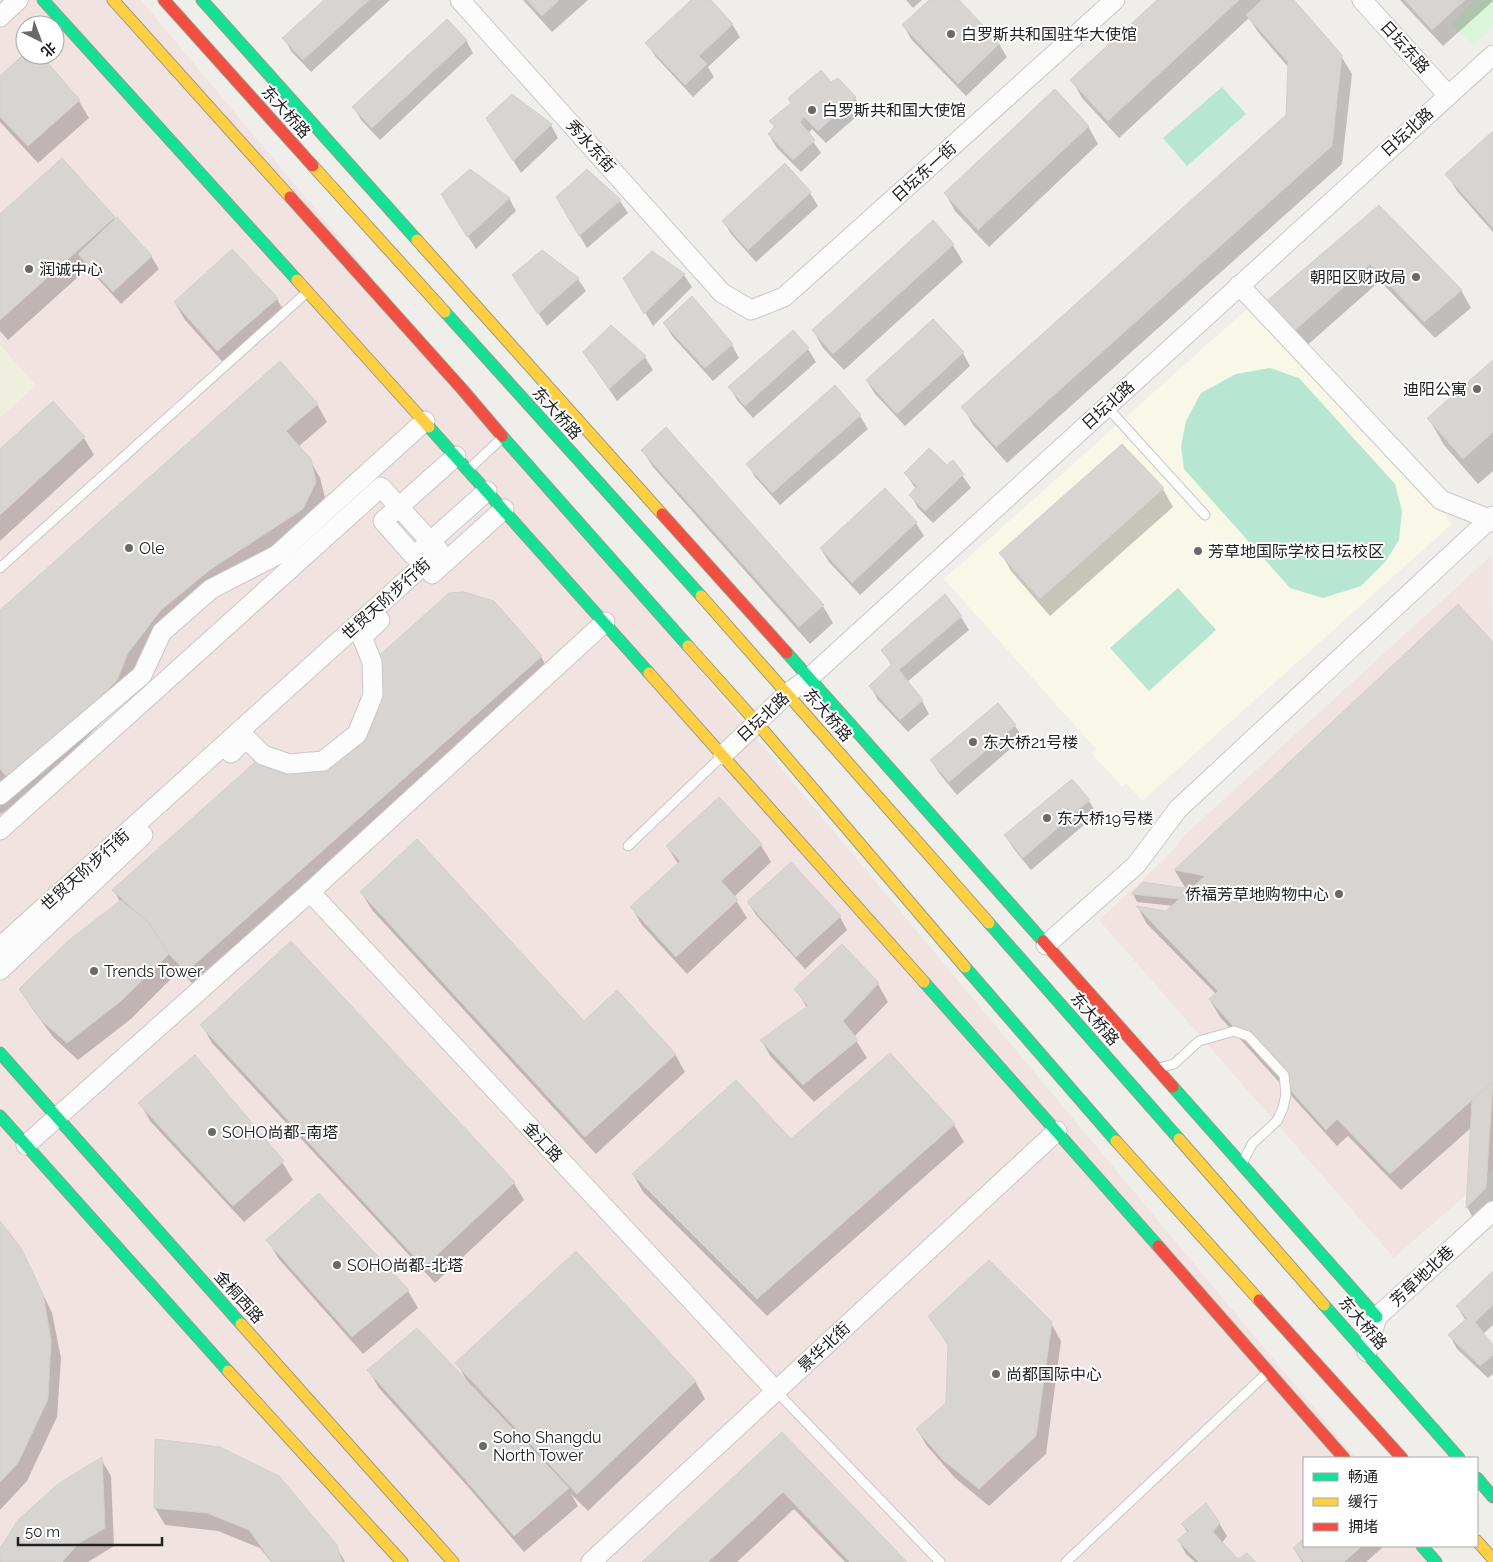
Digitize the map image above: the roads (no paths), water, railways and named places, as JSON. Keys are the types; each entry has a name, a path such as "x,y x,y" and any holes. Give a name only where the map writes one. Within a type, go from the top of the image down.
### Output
{"main road":[{"path":"43,0 605,622 1057,1131 1267,1373 1343,1457"},
{"path":"113,0 757,723 1084,1106 1401,1457"},
{"name":"东大桥路","path":"164,0 788,693 1459,1457"},
{"path":"202,0 809,678 1377,1317"},
{"path":"959,959 960,978"},
{"path":"962,1007 964,1026"},
{"name":"金桐西路","path":"0,1054 453,1562"},
{"path":"0,1116 292,1444 402,1562"},
{"path":"1478,1479 1493,1496"},
{"path":"1478,1542 1493,1559"}],"street":[{"path":"0,16 18,0"},
{"name":"秀水东街","path":"460,0 722,293"},
{"name":"日坛东一街","path":"722,293 751,310 784,297 1115,0"},
{"name":"日坛东路","path":"1362,0 1448,95"},
{"name":"日坛北路","path":"723,756 788,693 809,678 1493,55"},
{"path":"1046,945 1136,865 1178,809 1492,519 1441,500 1239,285"},
{"path":"0,796 142,675 162,632 211,589 277,555 424,421"},
{"path":"398,507 456,456"},
{"name":"世贸天阶步行街","path":"0,830 381,487 438,551 0,947"},
{"path":"430,542 487,491"},
{"path":"0,970 246,738 263,755 289,764 323,762 357,734 372,695 372,662 362,636 504,509"},
{"path":"26,1145 310,892 605,622"},
{"name":"金汇路","path":"310,892 776,1391"},
{"name":"景华北街","path":"591,1562 1057,1131"},
{"name":"芳草地北巷","path":"1367,1352 1377,1317 1493,1210"}],"lane":[{"path":"0,568 308,292"},
{"path":"1106,406 1205,515"},
{"path":"468,470 503,436"},
{"path":"628,846 723,756"},
{"path":"1157,1069 1174,1064 1199,1041 1234,1031 1248,1036 1284,1075 1286,1094 1284,1108 1277,1121 1252,1144 1242,1164"},
{"path":"1066,1562 1267,1373"},
{"path":"776,1391 940,1562"}],"place":[{"name":"白罗斯共和国驻华大使馆","path":"951,34"},
{"name":"白罗斯共和国大使馆","path":"812,110"},
{"name":"润诚中心","path":"29,269"},
{"name":"朝阳区财政局","path":"1416,277"},
{"name":"迪阳公寓","path":"1477,389"},
{"name":"Ole","path":"129,548"},
{"name":"芳草地国际学校日坛校区","path":"1198,551"},
{"name":"东大桥21号楼","path":"973,742"},
{"name":"东大桥19号楼","path":"1047,818"},
{"name":"侨福芳草地购物中心","path":"1339,894"},
{"name":"Trends Tower","path":"94,971"},
{"name":"SOHO尚都-南塔","path":"212,1132"},
{"name":"SOHO尚都-北塔","path":"337,1265"},
{"name":"尚都国际中心","path":"996,1374"},
{"name":"Soho Shangdu North Tower","path":"483,1446"}]}
